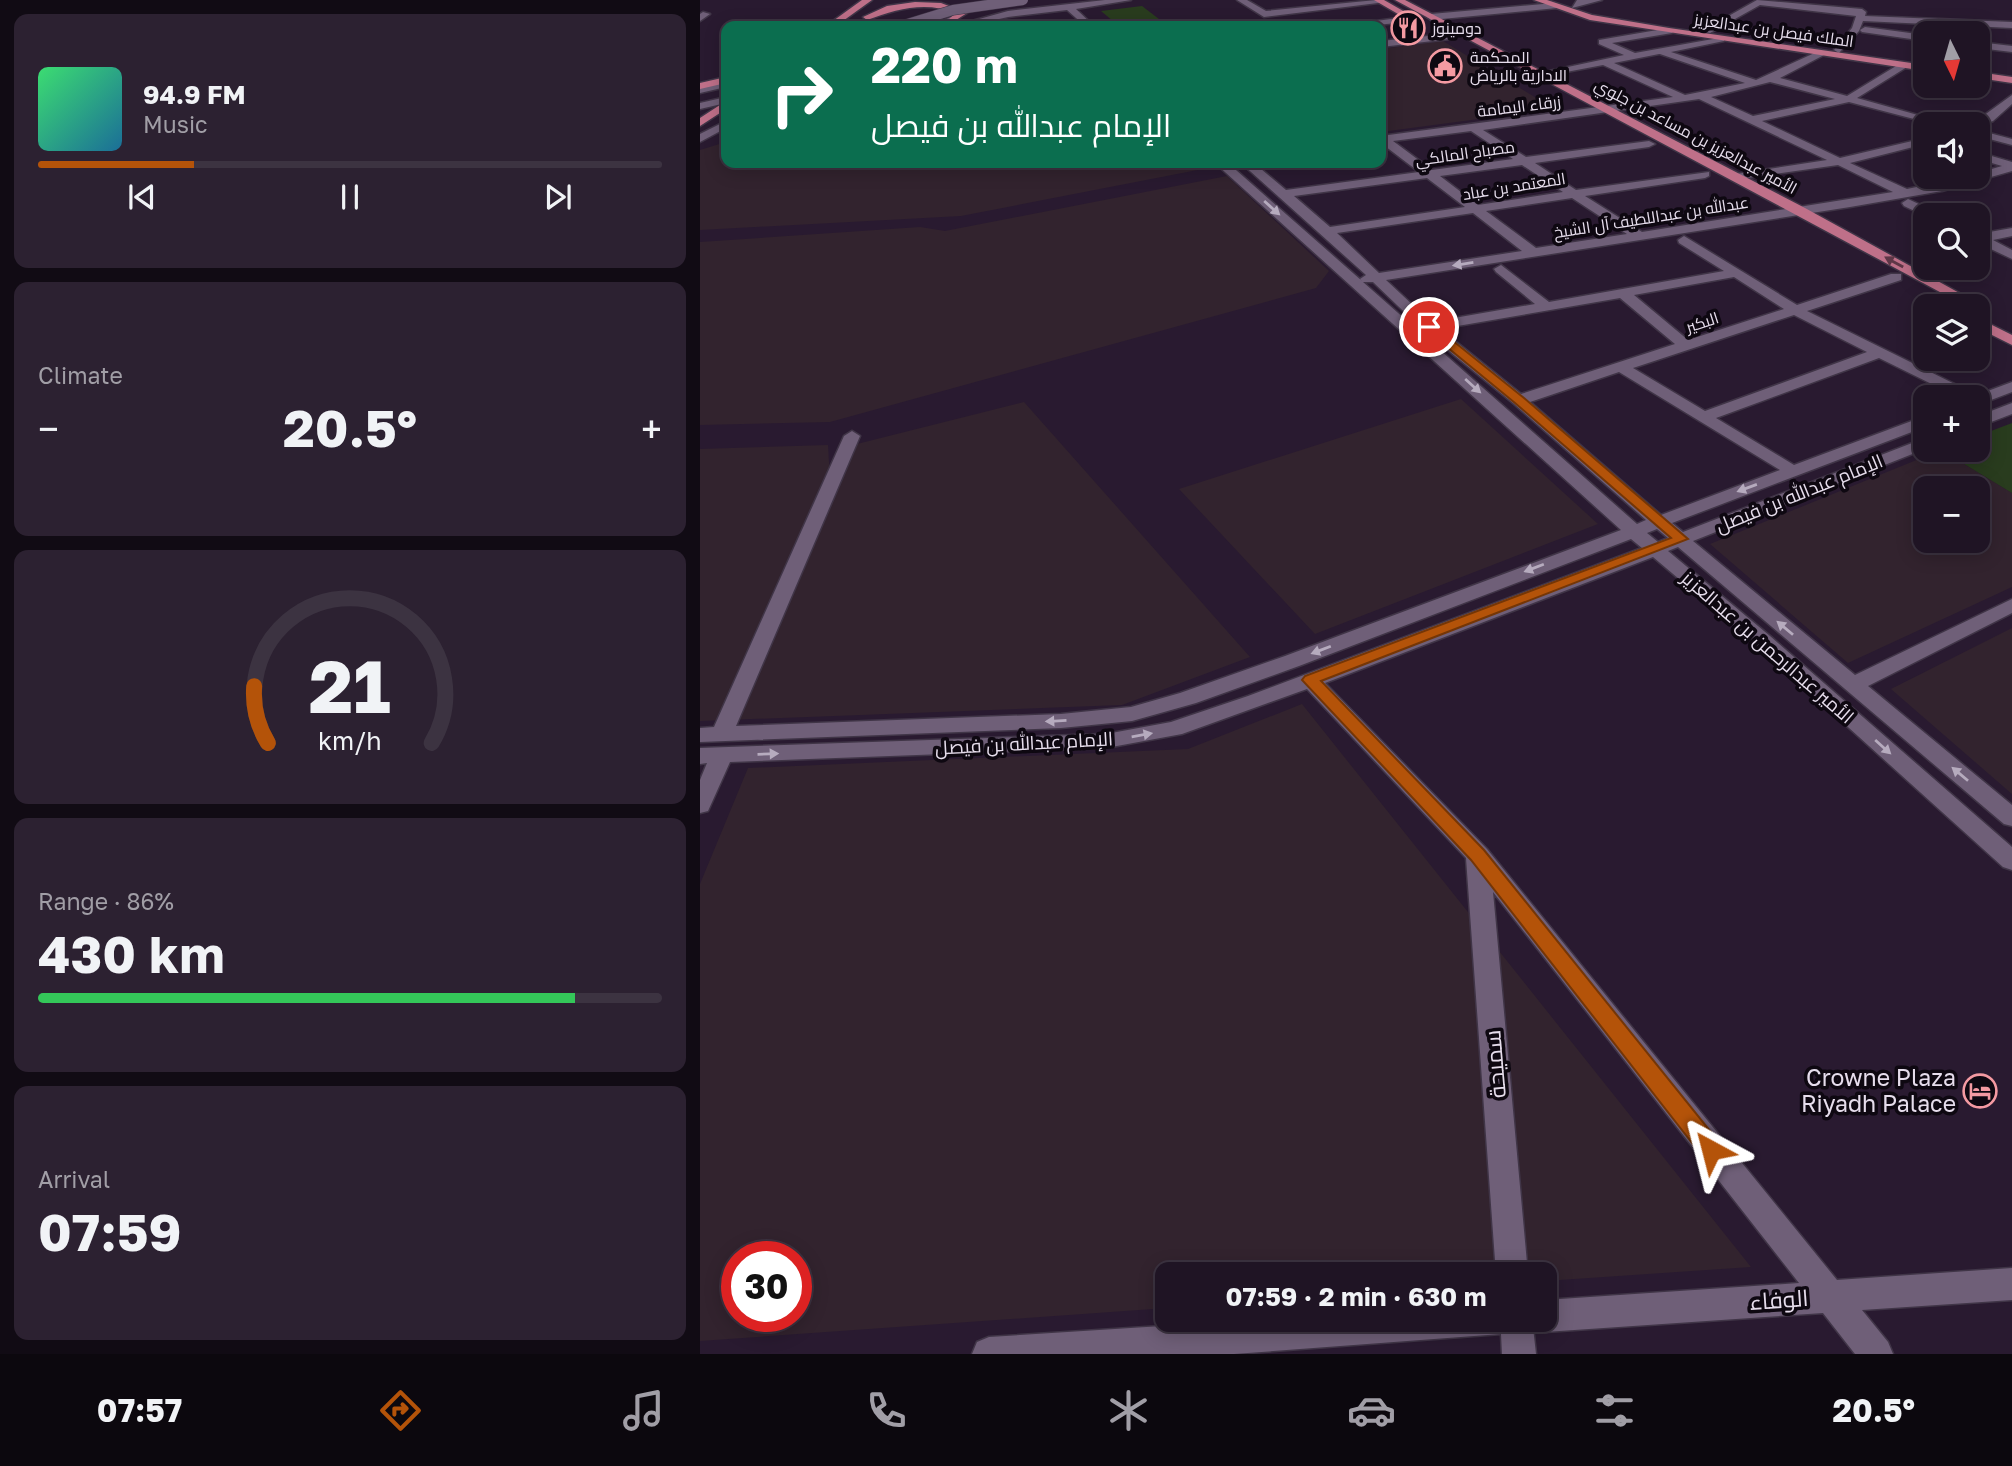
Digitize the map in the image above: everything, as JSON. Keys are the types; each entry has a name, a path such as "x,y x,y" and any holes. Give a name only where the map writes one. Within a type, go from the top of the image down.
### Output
{"main road":[{"path":"836,21 868,0"},
{"path":"891,0 864,19 886,7 925,1 948,4 961,10 963,13 956,21"},
{"name":"الأمير عبدالعزيز بن مساعد بن جلوي","path":"1399,0 1447,37 1781,214 1800,217"},
{"name":"الملك فيصل بن عبدالعزيز","path":"1536,0 1575,6 1641,22 1839,50 1913,64"},
{"name":"الأمير عبدالعزيز بن مساعد بن جلوي","path":"1380,1 1422,16 1540,74 1736,178 1800,217"},
{"name":"الملك فيصل بن عبدالعزيز","path":"1556,3 1590,17 1669,31 1913,65"},
{"path":"1990,75 2012,78"},
{"path":"700,117 721,106"},
{"path":"700,123 721,107"},
{"path":"700,139 721,109"},
{"path":"1800,217 1928,294"},
{"path":"1816,219 1953,294"},
{"path":"1990,314 2012,326"},
{"path":"1990,329 2012,341"}],"street":[{"path":"957,21 979,12 979,7 968,0"},
{"path":"902,21 982,0"},
{"path":"942,9 1001,0"},
{"path":"917,21 953,10 1023,0"},
{"path":"970,21 1083,2 1127,0"},
{"path":"995,21 1053,10 1137,0"},
{"path":"1241,0 1264,14 1380,1"},
{"path":"1290,0 1304,10"},
{"path":"1422,16 1481,5 1520,6 1536,0"},
{"path":"1586,0 1597,0"},
{"path":"1575,6 1579,2 1597,0"},
{"path":"1839,50 1856,29 1862,16 1861,0"},
{"path":"1707,31 1762,1 1862,16 2012,25"},
{"path":"1382,21 1556,3"},
{"path":"1070,8 1084,21"},
{"path":"1053,10 1061,17"},
{"path":"1281,13 1292,19"},
{"path":"1856,29 1913,36"},
{"path":"1636,57 1601,42 1669,31"},
{"path":"1386,43 1447,37"},
{"path":"1540,74 1721,39"},
{"path":"1990,46 2012,49"},
{"path":"1661,51 1755,83"},
{"name":"زرقاء اليمامة","path":"1386,139 1607,110 1699,95 1771,79 1794,70 1821,53"},
{"path":"1607,63 1683,98"},
{"path":"1751,120 1849,99 1904,65"},
{"path":"1771,79 1913,116"},
{"path":"700,85 721,80"},
{"path":"1699,95 1838,162 1914,203"},
{"path":"1990,117 2012,98"},
{"path":"700,103 721,105"},
{"path":"1994,115 2012,118"},
{"path":"700,139 721,127"},
{"path":"1472,128 1639,236"},
{"path":"1990,136 2012,142"},
{"path":"700,139 721,138"},
{"path":"1386,142 1534,253"},
{"name":"مصباح المالكي","path":"1284,194 1649,144"},
{"path":"1736,178 1838,162 1913,144"},
{"path":"1990,162 2012,175"},
{"name":"الأمير عبدالرحمن بن عبدالعزيز","path":"1227,168 1519,400 1658,521 2012,818"},
{"name":"الأمير عبدالرحمن بن عبدالعزيز","path":"1253,168 1327,231 1371,285 1633,530 1763,640 2012,861"},
{"name":"المعتمد بن عباد","path":"1327,231 1705,174"},
{"name":"عبدالله بن عبداللطيف آل الشيخ","path":"1371,285 1501,269 1684,240 1907,198 1988,175 2012,175"},
{"name":"عبدالله بن عبداللطيف آل الشيخ","path":"1800,217 1816,219 2012,175"},
{"name":"عبدالله بن عبداللطيف آل الشيخ","path":"1371,285 1534,253 1781,214"},
{"path":"1990,236 2012,232"},
{"path":"1684,240 1795,310 1945,385"},
{"path":"1990,244 2012,255"},
{"path":"1501,269 1546,306"},
{"path":"1429,327 1736,273"},
{"name":"البكير","path":"1519,400 1896,277"},
{"path":"1623,293 1686,346"},
{"path":"1703,417 1878,353"},
{"path":"1621,367 1793,471"},
{"path":"1990,395 2012,387"},
{"path":"1990,417 2012,408"},
{"name":"الإمام عبدالله بن فيصل","path":"715,749 1132,714 1188,698 1292,661 1913,425"},
{"path":"1902,429 1899,433 1904,440 1913,441"},
{"path":"700,805 715,749 852,436"},
{"path":"1851,449 1864,446 1876,449 1883,457 1877,461"},
{"name":"الإمام عبدالله بن فيصل","path":"700,735 715,749 1106,741 1174,729 1655,550 1913,448"},
{"path":"1853,685 2012,605"},
{"path":"1310,680 1478,855 1876,1354"},
{"name":"سميحة","path":"1478,855 1511,1262"},
{"name":"الوفاء","path":"1557,1315 2012,1284"},
{"path":"989,1354 1316,1332"},
{"path":"1517,1332 1519,1354"}],"shaded area":[{"path":"1443,41 1554,109 1386,131 1386,48"},
{"path":"721,144 721,168 1208,168 961,216 700,230 700,150"},
{"path":"1227,176 1329,271 1316,288 830,422 700,425 700,242 920,227 945,231"},
{"path":"1461,399 1598,524 1315,634 1179,489"},
{"path":"1024,402 1250,657 1122,705 700,721 700,449 828,445 830,479 857,444"},
{"path":"1913,461 1961,462 1984,476 1913,476 1913,553 1990,553 1990,480 2012,493 2012,587 1848,663 1710,544"},
{"path":"2012,628 2012,794 1891,689"},
{"path":"1302,704 1751,1267 1557,1280 1557,1262 1155,1262 1155,1309 700,1341 700,884 748,768 1188,749"}],"green space":[{"path":"1142,6 1162,21 1113,21 1101,11"},
{"path":"2012,423 2012,493 1990,480 1990,476 1984,476 1961,462 1990,462 1990,431"}],"place":[{"name":"دومينوز","path":"1408,28"},
{"name":"المحكمة الادارية بالرياض","path":"1445,66"},
{"name":"Crowne Plaza Riyadh Palace","path":"1980,1091"}],"route":[{"path":"1429,327 1681,539 1310,680 1478,855 1711,1150"}]}
